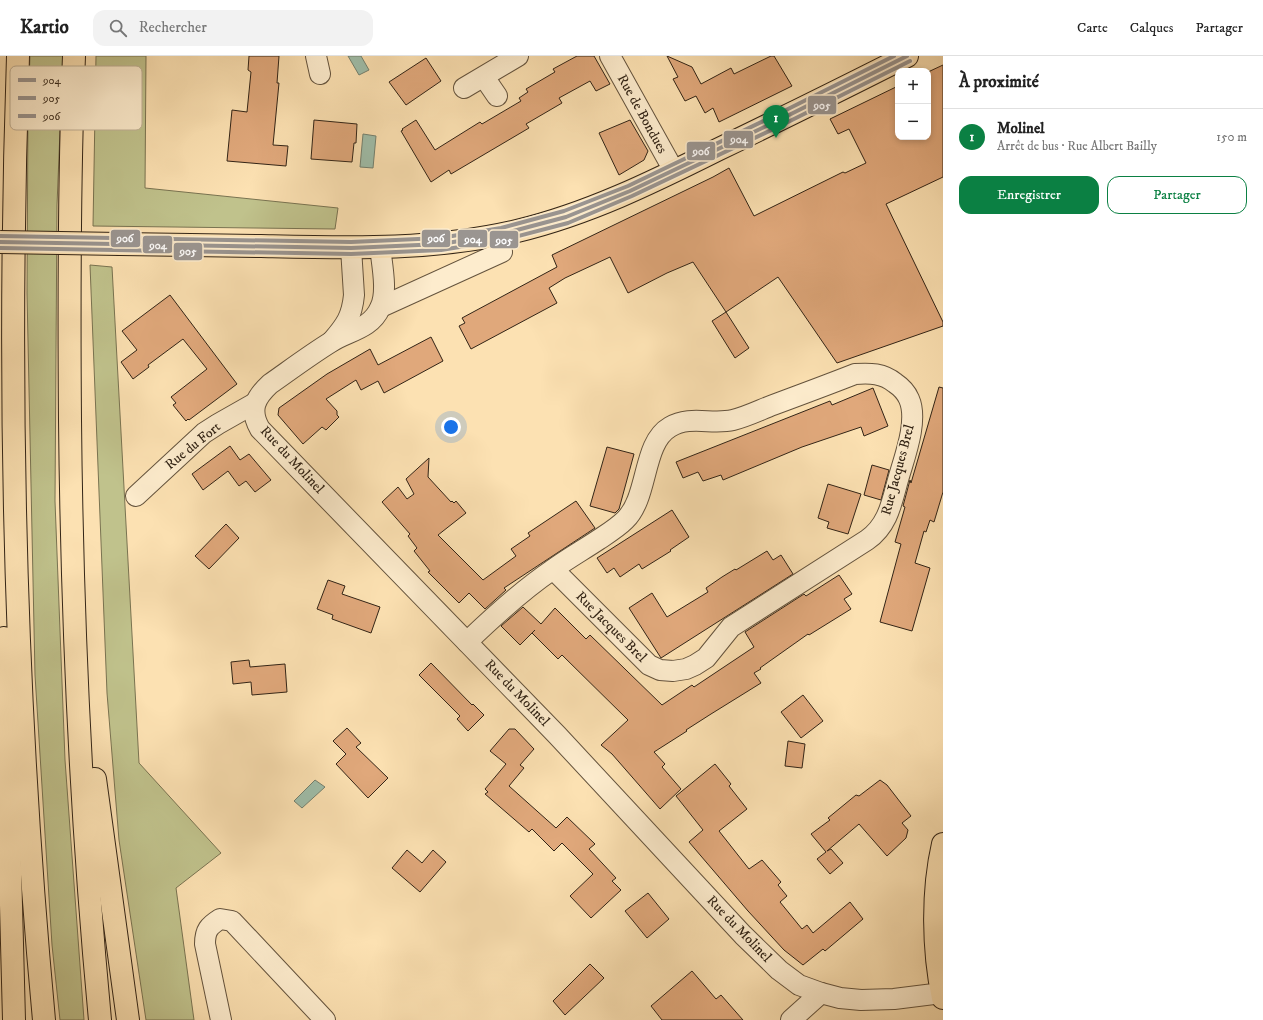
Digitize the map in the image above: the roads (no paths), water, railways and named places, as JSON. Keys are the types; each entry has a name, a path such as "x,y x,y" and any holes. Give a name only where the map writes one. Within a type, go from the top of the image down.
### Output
{"main road":[{"path":"18,56 18,66"},
{"path":"74,56 74,66"},
{"path":"0,242 380,248 446,243 486,237 534,226 598,205 674,171 907,56"},
{"path":"16,130 13,451 17,600 21,706 30,848 44,1020"},
{"path":"72,130 69,312 72,549 77,710 100,1020"},
{"path":"13,331 5,443 2,546 4,677 14,1020"},
{"path":"77,710 93,768 96,786 128,1020"},
{"path":"942,996 937,959 936,934 938,874 943,844"}],"street":[{"path":"464,88 518,56"},
{"name":"Rue de Bondues","path":"610,56 674,171"},
{"path":"484,77 497,96"},
{"path":"332,340 347,323 354,302 354,284 350,248"},
{"path":"255,404 258,396 270,384 332,340 364,326 374,318 381,307 383,285 380,248"},
{"path":"381,307 502,252"},
{"name":"Rue Jacques Brel","path":"467,642 512,600 552,569 612,531 626,520 634,509 641,491 654,444 661,434 670,427 680,422 692,420 732,420 855,374 867,373 880,375 892,380 903,389 910,399 913,413 912,426 886,518 875,535 736,624 724,635 706,658 686,669 667,671 649,666 552,569"},
{"name":"Rue du Fort","path":"136,496 204,433 255,404"},
{"name":"Rue du Molinel","path":"255,404 254,413 260,429 557,735 756,949 789,978 799,985 840,998 861,1000 942,996"},
{"path":"221,1020 205,944 205,934 211,924 220,919 232,920 325,1020"},
{"path":"791,1020 821,993"}],"place":[{"name":"Molinel","path":"776,138"}]}
